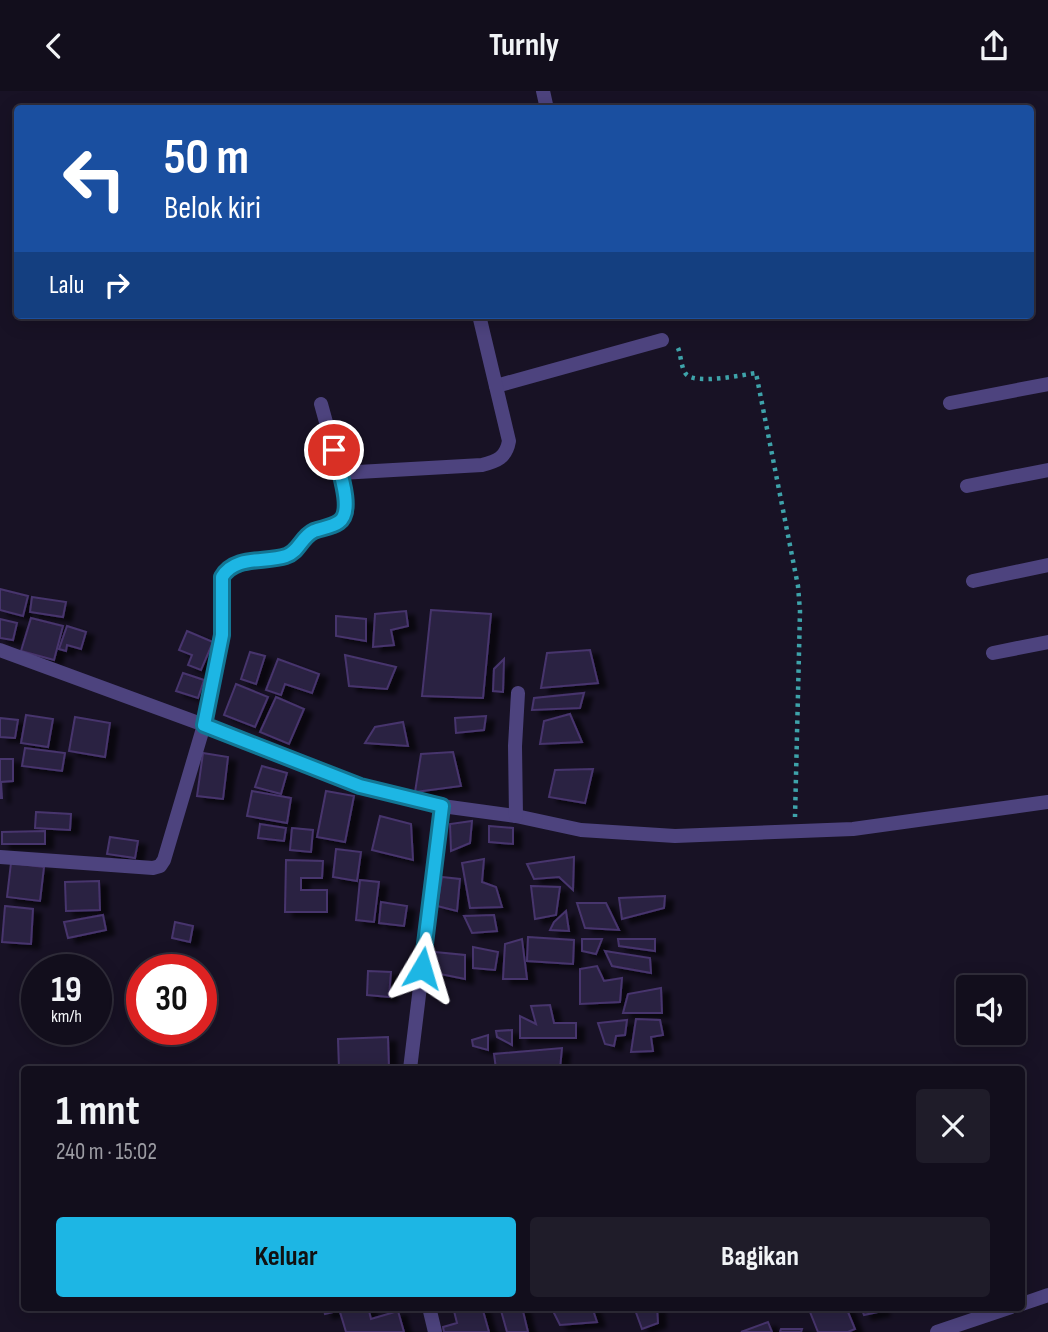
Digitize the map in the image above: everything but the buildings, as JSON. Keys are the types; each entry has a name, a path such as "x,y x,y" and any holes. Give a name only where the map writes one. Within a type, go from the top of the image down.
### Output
{"street":[{"path":"340,473 482,465 498,461 507,450 509,441 480,319"},
{"path":"496,386 662,340"},
{"path":"950,403 1048,384"},
{"path":"0,857 153,868 160,866 204,725 222,635 222,577 226,569 235,564 286,556 294,552 303,538 338,523 347,511 340,473 321,404"},
{"path":"967,487 1048,470"},
{"path":"973,581 1048,565"},
{"path":"993,653 1048,642"},
{"path":"0,650 360,786 442,806 516,816 581,830 676,836 867,828 1048,802"},
{"path":"516,816 515,746 519,693"},
{"path":"410,1066 442,806"},
{"path":"1025,1303 1048,1295"},
{"path":"430,1311 435,1332"},
{"path":"937,1332 1000,1311"}],"path":[{"path":"662,340 674,341 680,352 684,373 691,378 706,379 756,373 798,586 800,611 794,832"}],"route":[{"path":"334,450 346,498 347,511 344,518 338,523 312,532 303,538 294,552 286,556 235,564 226,569 222,577 222,635 204,725 360,786 442,806 422,968"}]}
